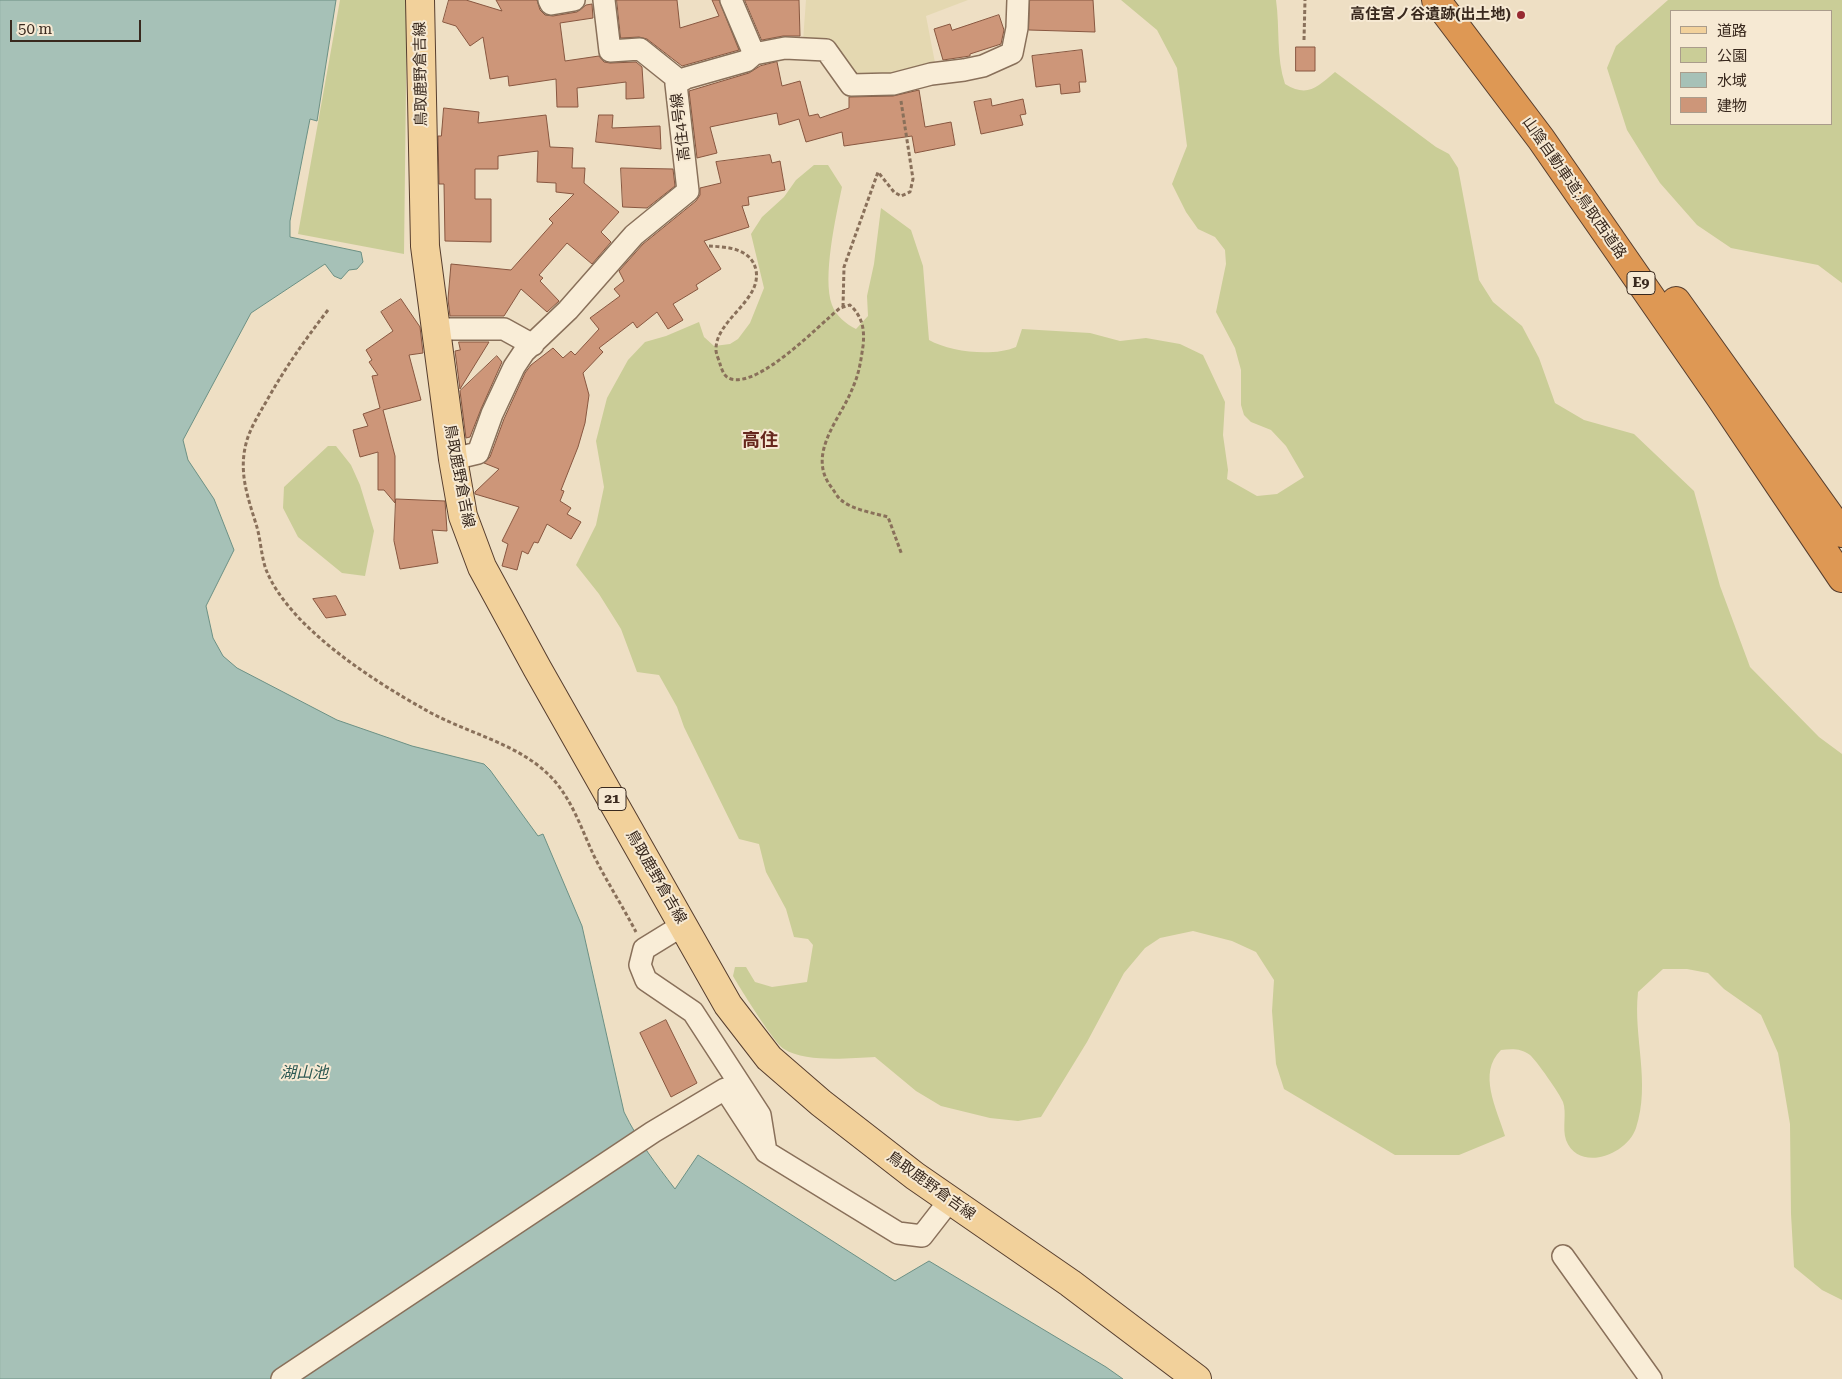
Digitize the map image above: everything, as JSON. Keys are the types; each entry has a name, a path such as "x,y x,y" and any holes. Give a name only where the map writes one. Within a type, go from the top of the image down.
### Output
{"highway":[{"name":"山陰自動車道;鳥取西道路","path":"1436,0 1541,139 1720,397 1842,578"},
{"name":"山陰自動車道;鳥取西道路","path":"1454,0 1555,132 1842,533"}],"main road":[{"name":"鳥取鹿野倉吉線","path":"420,0 425,246 453,459 463,516 482,567 728,1005 769,1058 821,1104 950,1200 1070,1283 1198,1379"}],"street":[{"path":"549,0 550,4 574,0"},
{"path":"604,0 610,52 640,49 680,81"},
{"path":"731,0 754,54"},
{"name":"高住4号線","path":"453,459 478,453 492,414 514,367 524,352 568,310 634,235 688,191 675,91 676,84 680,81 746,61 754,54 786,48 826,50 851,85 898,83 930,74 983,66 1012,53 1017,28 1018,0"},
{"path":"436,329 504,329 533,345"},
{"path":"683,925 644,948 640,965 646,980 694,1012 760,1115 766,1152"},
{"path":"282,1379 653,1132 724,1088 766,1152 898,1233 922,1236 950,1200"},
{"path":"1563,1256 1651,1379"}],"path":[{"path":"1304,40 1305,0"},
{"path":"843,307 844,267 878,172 894,192 901,196 910,192 913,179 898,83"},
{"path":"709,246 732,247 746,255 756,270 755,286 719,336 716,350 723,374 731,379 749,378 768,368 843,307 850,305 857,312 863,323 864,339 860,368 853,388 832,427 822,451 822,467 827,482 841,500 888,517 902,555"},
{"path":"328,310 288,363 247,439 242,469 247,497 258,527 266,571 279,594 299,618 378,682 448,722 520,754 547,773 561,788 576,814 595,858 644,948"}],"shaded area":[{"path":"806,0 968,0 926,16 936,68 863,80 803,41"}],"green space":[{"path":"340,0 407,0 404,254 298,234"},
{"path":"1121,0 1276,0 1280,63 1285,84 1300,90 1312,89 1335,72 1436,147 1449,154 1458,168 1479,280 1493,302 1522,326 1539,358 1555,403 1584,420 1634,434 1694,491 1720,586 1750,667 1819,737 1842,754 1842,1300 1822,1290 1794,1267 1791,1214 1790,1124 1778,1053 1761,1015 1724,989 1708,973 1687,969 1663,969 1638,992 1637,1009 1642,1094 1636,1128 1631,1138 1623,1146 1613,1152 1591,1158 1581,1156 1572,1150 1566,1140 1563,1102 1542,1070 1530,1055 1520,1050 1512,1049 1501,1050 1494,1059 1490,1069 1491,1092 1505,1136 1459,1155 1395,1155 1284,1089 1276,1064 1272,1011 1274,980 1256,952 1232,941 1193,931 1160,938 1145,948 1124,973 1087,1042 1041,1117 1018,1121 990,1118 941,1106 916,1091 875,1057 816,1058 784,1049 765,1026 733,976 735,967 746,967 755,982 772,987 807,982 813,945 808,939 794,937 786,909 766,872 759,844 739,839 684,727 677,707 659,675 637,672 621,629 599,594 576,565 596,525 604,487 596,441 607,398 628,360 645,342 666,336 699,322 704,337 714,346 730,344 738,339 750,323 764,288 751,234 762,217 784,197 796,180 814,165 828,165 842,187 829,263 829,293 836,313 852,327 856,329 868,316 867,296 874,264 881,208 911,230 923,266 929,340 948,348 972,352 996,352 1016,347 1022,329 1090,333 1120,341 1146,338 1180,344 1203,355 1225,402 1223,435 1228,470 1227,479 1257,496 1277,494 1304,477 1286,446 1271,430 1251,422 1244,415 1241,405 1241,370 1235,348 1216,312 1226,264 1225,250 1215,237 1198,229 1186,212 1172,184 1187,146 1177,68 1157,30"},
{"path":"1668,0 1842,0 1842,283 1818,265 1731,248 1697,225 1660,183 1627,130 1607,68 1616,46"},
{"path":"328,446 336,446 351,465 360,485 374,531 365,576 342,573 298,537 283,508 284,487"}],"water":[{"name":"湖山池","path":"0,0 336,0 317,121 310,119 290,221 290,237 361,252 363,262 357,269 349,270 341,279 334,276 325,264 251,313 183,440 188,460 214,499 234,550 206,606 213,638 223,656 237,668 337,720 412,746 484,764 490,770 538,836 543,834 582,926 624,1112 641,1143 675,1189 698,1155 895,1281 929,1261 1123,1379 0,1379"}],"building":[{"path":"449,0 466,0 502,11 496,0 537,0 540,10 545,15 553,16 577,12 586,5 592,4 593,18 560,23 565,61 599,56 604,62 610,63 636,62 642,67 644,98 626,99 626,82 577,88 578,107 557,107 556,79 509,86 508,76 490,79 483,37 470,46 456,26 443,22"},
{"path":"617,0 677,0 680,28 719,16 712,0 719,0 739,50 682,66 647,39 639,37 621,38"},
{"path":"745,0 799,0 800,36 783,36 762,40"},
{"path":"1030,0 1093,0 1095,32 1029,30"},
{"path":"999,15 1004,30 1001,44 970,54 970,56 943,60 934,29 950,24 952,30"},
{"path":"1296,47 1315,47 1315,71 1296,71"},
{"path":"1082,50 1086,82 1079,82 1080,92 1061,94 1060,84 1036,87 1032,56"},
{"path":"777,62 782,86 800,81 809,116 818,114 820,118 849,108 849,97 893,96 919,90 925,127 951,122 955,145 915,153 912,136 844,146 842,132 806,142 799,119 779,125 777,113 710,127 717,153 697,158 689,91 749,73 760,66"},
{"path":"991,99 992,106 1023,99 1026,114 1020,115 1023,125 981,134 974,102"},
{"path":"444,108 479,112 478,123 546,115 550,147 573,148 572,168 585,168 584,183 619,212 601,232 611,242 592,264 567,243 539,275 543,278 540,281 559,301 547,312 521,289 504,316 450,316 448,299 451,264 511,270 553,223 549,219 574,194 556,192 556,183 537,182 538,151 498,156 498,169 475,169 475,199 491,199 491,242 445,241 444,184 439,184 438,136 441,136"},
{"path":"599,115 613,115 612,128 660,126 661,149 596,142"},
{"path":"770,155 772,163 780,161 785,190 748,197 749,205 742,206 749,227 704,241 721,269 696,285 698,289 673,304 683,320 668,329 657,312 637,328 633,322 599,348 603,352 583,373 589,395 585,423 578,447 561,490 564,491 560,501 571,508 567,514 581,522 571,539 547,524 538,543 534,542 528,554 522,551 517,570 502,566 508,544 502,541 519,507 475,494 475,492 499,469 484,463 490,457 504,419 525,373 531,365 553,348 563,358 571,351 575,355 599,329 590,318 620,296 614,289 624,281 619,271 643,244 696,201 700,195 700,188 721,183 716,162"},
{"path":"621,168 673,169 675,186 647,208 623,207"},
{"path":"401,299 420,327 423,353 409,355 421,400 383,410 395,456 395,503 384,490 378,490 378,452 360,457 353,430 368,426 363,414 380,408 372,376 378,375 369,362 372,360 366,350 393,331 381,312"},
{"path":"459,342 489,342 460,389 455,351 460,350"},
{"path":"497,356 502,362 470,437 466,438 460,391"},
{"path":"396,499 445,501 447,531 432,530 438,563 400,569 394,541"},
{"path":"336,596 346,615 326,618 313,599"},
{"path":"666,1020 697,1083 671,1097 640,1033"}],"place":[{"name":"高住宮ノ谷遺跡(出土地)","path":"1521,15"}],"district":[{"name":"高住","path":"760,441"}]}
